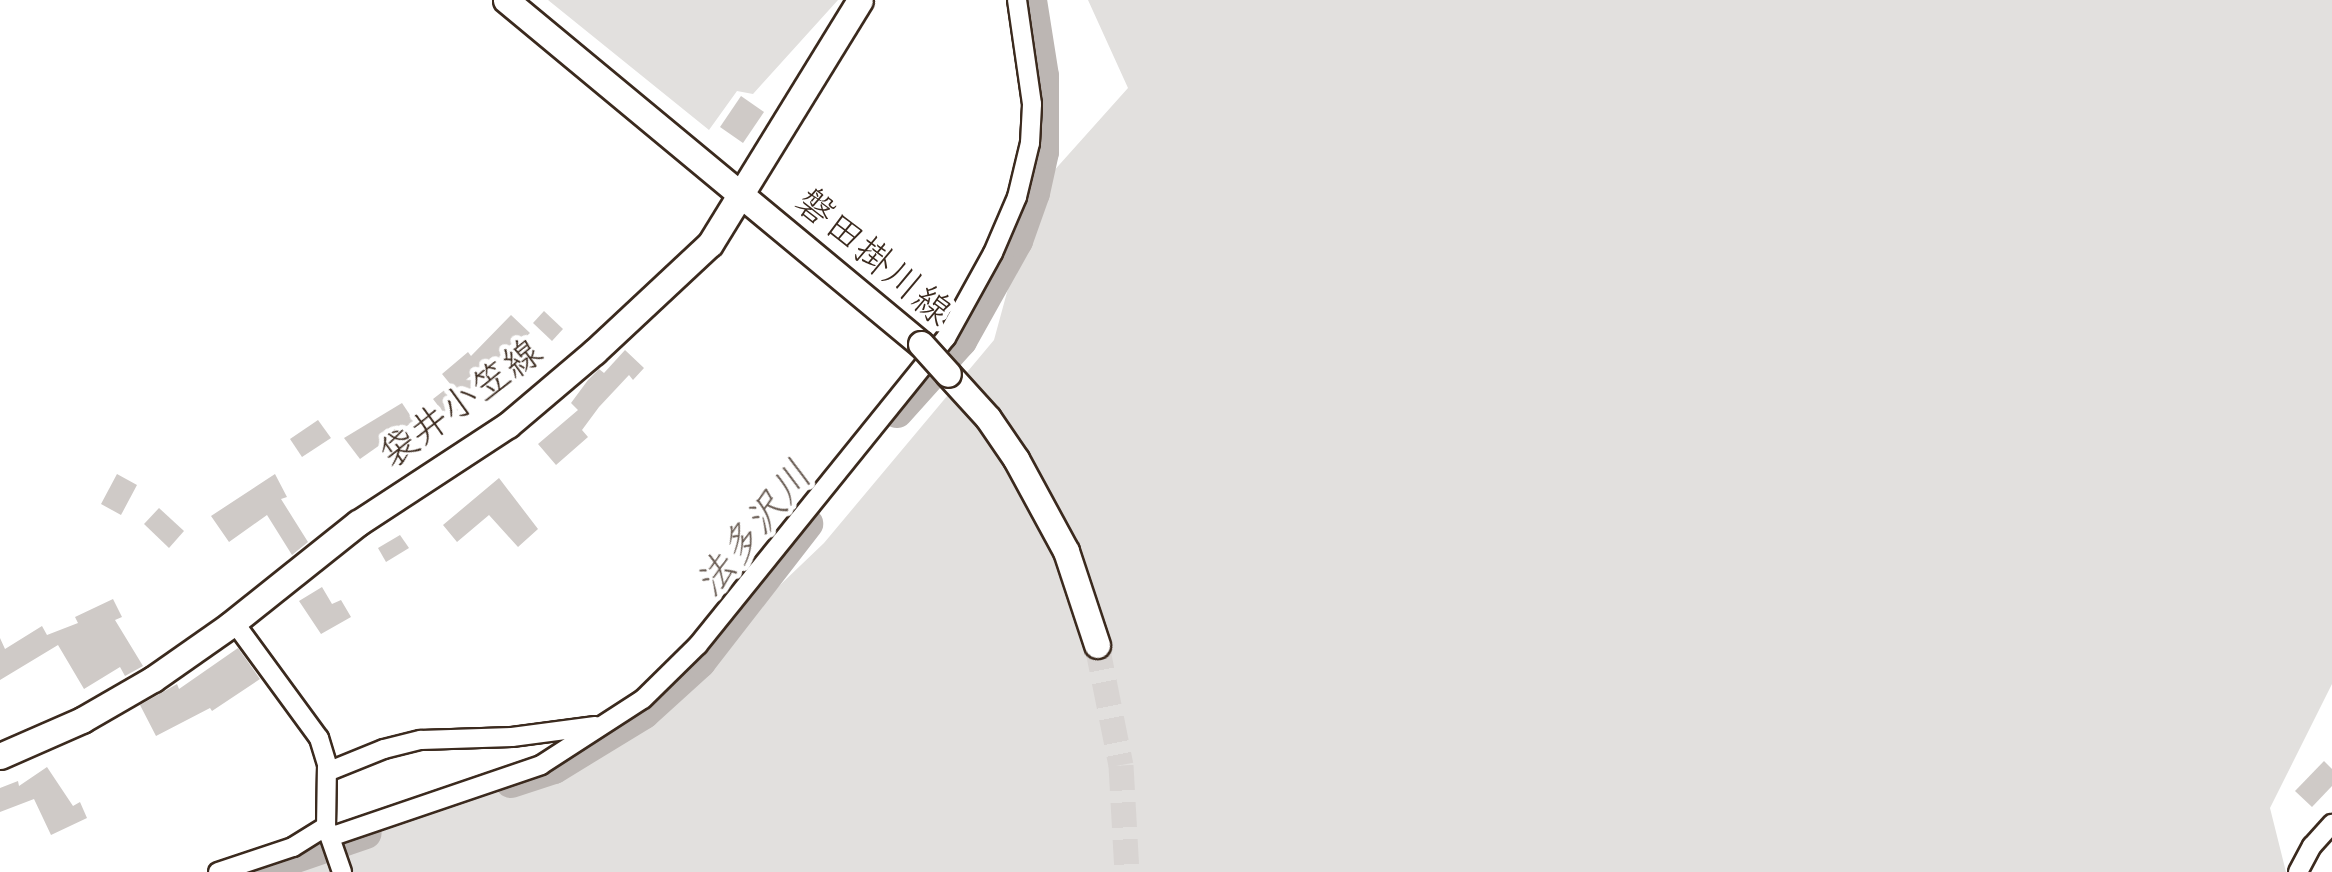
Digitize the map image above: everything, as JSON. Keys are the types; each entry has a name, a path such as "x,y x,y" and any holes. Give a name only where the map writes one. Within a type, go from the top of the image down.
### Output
{"main road":[{"name":"磐田掛川線","path":"506,0 921,344 988,418 1016,459 1066,552 1097,645"},
{"name":"袋井小笠線","path":"0,756 96,712 234,622 358,523 508,425 710,244 860,0"}],"street":[{"path":"218,872 328,832 531,768 666,681 946,338 998,242 1017,197 1030,143 1032,104 1017,0"},
{"path":"234,622 318,738 327,772 328,832 342,872"},
{"path":"327,772 421,740 504,737 599,726"},
{"path":"504,737 531,768"},
{"path":"2298,872 2312,846 2332,824"}],"shaded area":[{"path":"548,0 838,0 753,94 737,91 709,130"},
{"path":"1088,0 2332,0 2332,684 2270,808 2286,872 249,872 541,765 687,674 824,543 994,340 1034,193 1128,88"}],"building":[{"path":"741,96 764,112 743,143 720,127"},
{"path":"544,311 563,329 552,341 533,323"},
{"path":"511,315 530,333 456,402 462,410 449,420 433,399 451,385 442,374 468,352 471,356"},
{"path":"625,350 644,368 633,380 629,375 599,407 582,430 588,437 556,465 538,444 578,410 571,403 588,380 599,369 604,373"},
{"path":"402,403 414,421 360,459 344,438"},
{"path":"318,420 331,438 302,457 290,439"},
{"path":"117,474 137,485 121,515 101,504"},
{"path":"275,474 287,497 281,499 308,542 292,555 267,515 229,542 211,516"},
{"path":"499,478 538,529 518,547 489,515 457,542 443,525"},
{"path":"159,508 184,531 169,548 144,524"},
{"path":"400,535 409,548 386,562 378,548"},
{"path":"322,587 332,604 341,600 351,617 321,634 299,601"},
{"path":"113,599 122,617 115,620 143,666 125,676 120,667 84,689 58,645 0,680 0,638 5,649 42,626 47,635 78,623 75,617"},
{"path":"238,648 260,679 212,711 210,708 156,736 140,705 177,684 179,689"},
{"path":"2324,761 2332,769 2332,786 2312,807 2295,791"},
{"path":"47,767 73,806 80,802 87,818 51,835 34,799 0,812 0,788 18,781 19,786"}],"waterway":[{"name":"法多沢川","path":"897,412 961,341 1017,241 1034,193 1043,152 1043,76 1031,0"},
{"name":"法多沢川","path":"511,782 554,768 644,713 700,662 807,524"},
{"name":"法多沢川","path":"252,872 366,833"}],"tunnel":[{"path":"1097,645 1121,765 1127,872"}]}
